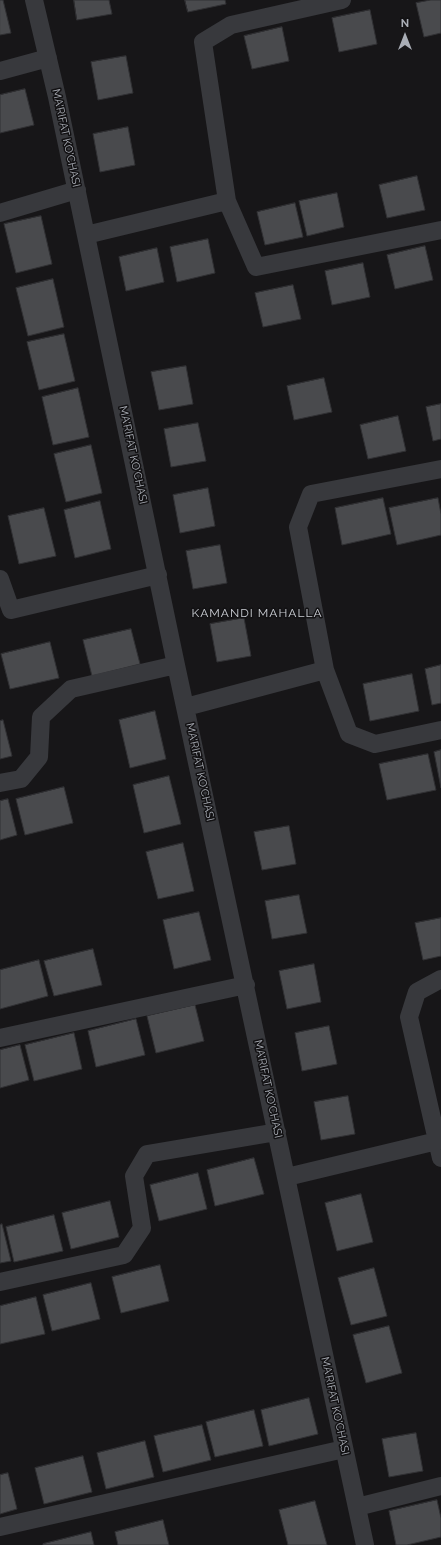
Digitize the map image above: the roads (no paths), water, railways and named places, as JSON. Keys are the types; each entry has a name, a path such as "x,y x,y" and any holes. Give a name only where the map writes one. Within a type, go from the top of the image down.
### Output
{"street":[{"name":"MA'RIFAT KO'CHASI","path":"34,0 77,190 176,665 246,985 365,1545"},
{"path":"342,0 231,25 203,42 227,201 256,267 441,230"},
{"path":"0,71 48,58"},
{"path":"0,214 77,190"},
{"path":"86,235 227,201"},
{"path":"441,469 311,494 298,526 325,670 350,734 375,744 441,730"},
{"path":"0,579 11,610 158,575"},
{"path":"0,783 21,779 39,757 42,717 71,690 176,665"},
{"path":"186,707 325,670"},
{"path":"286,1177 439,1150 409,1017 417,992 441,979"},
{"path":"0,1038 246,985"},
{"path":"0,1282 124,1255 142,1228 134,1176 147,1154 277,1132"},
{"path":"0,1527 344,1449"},
{"path":"357,1507 441,1486"}],"district":[{"name":"KAMANDI MAHALLA","path":"257,613"}]}
